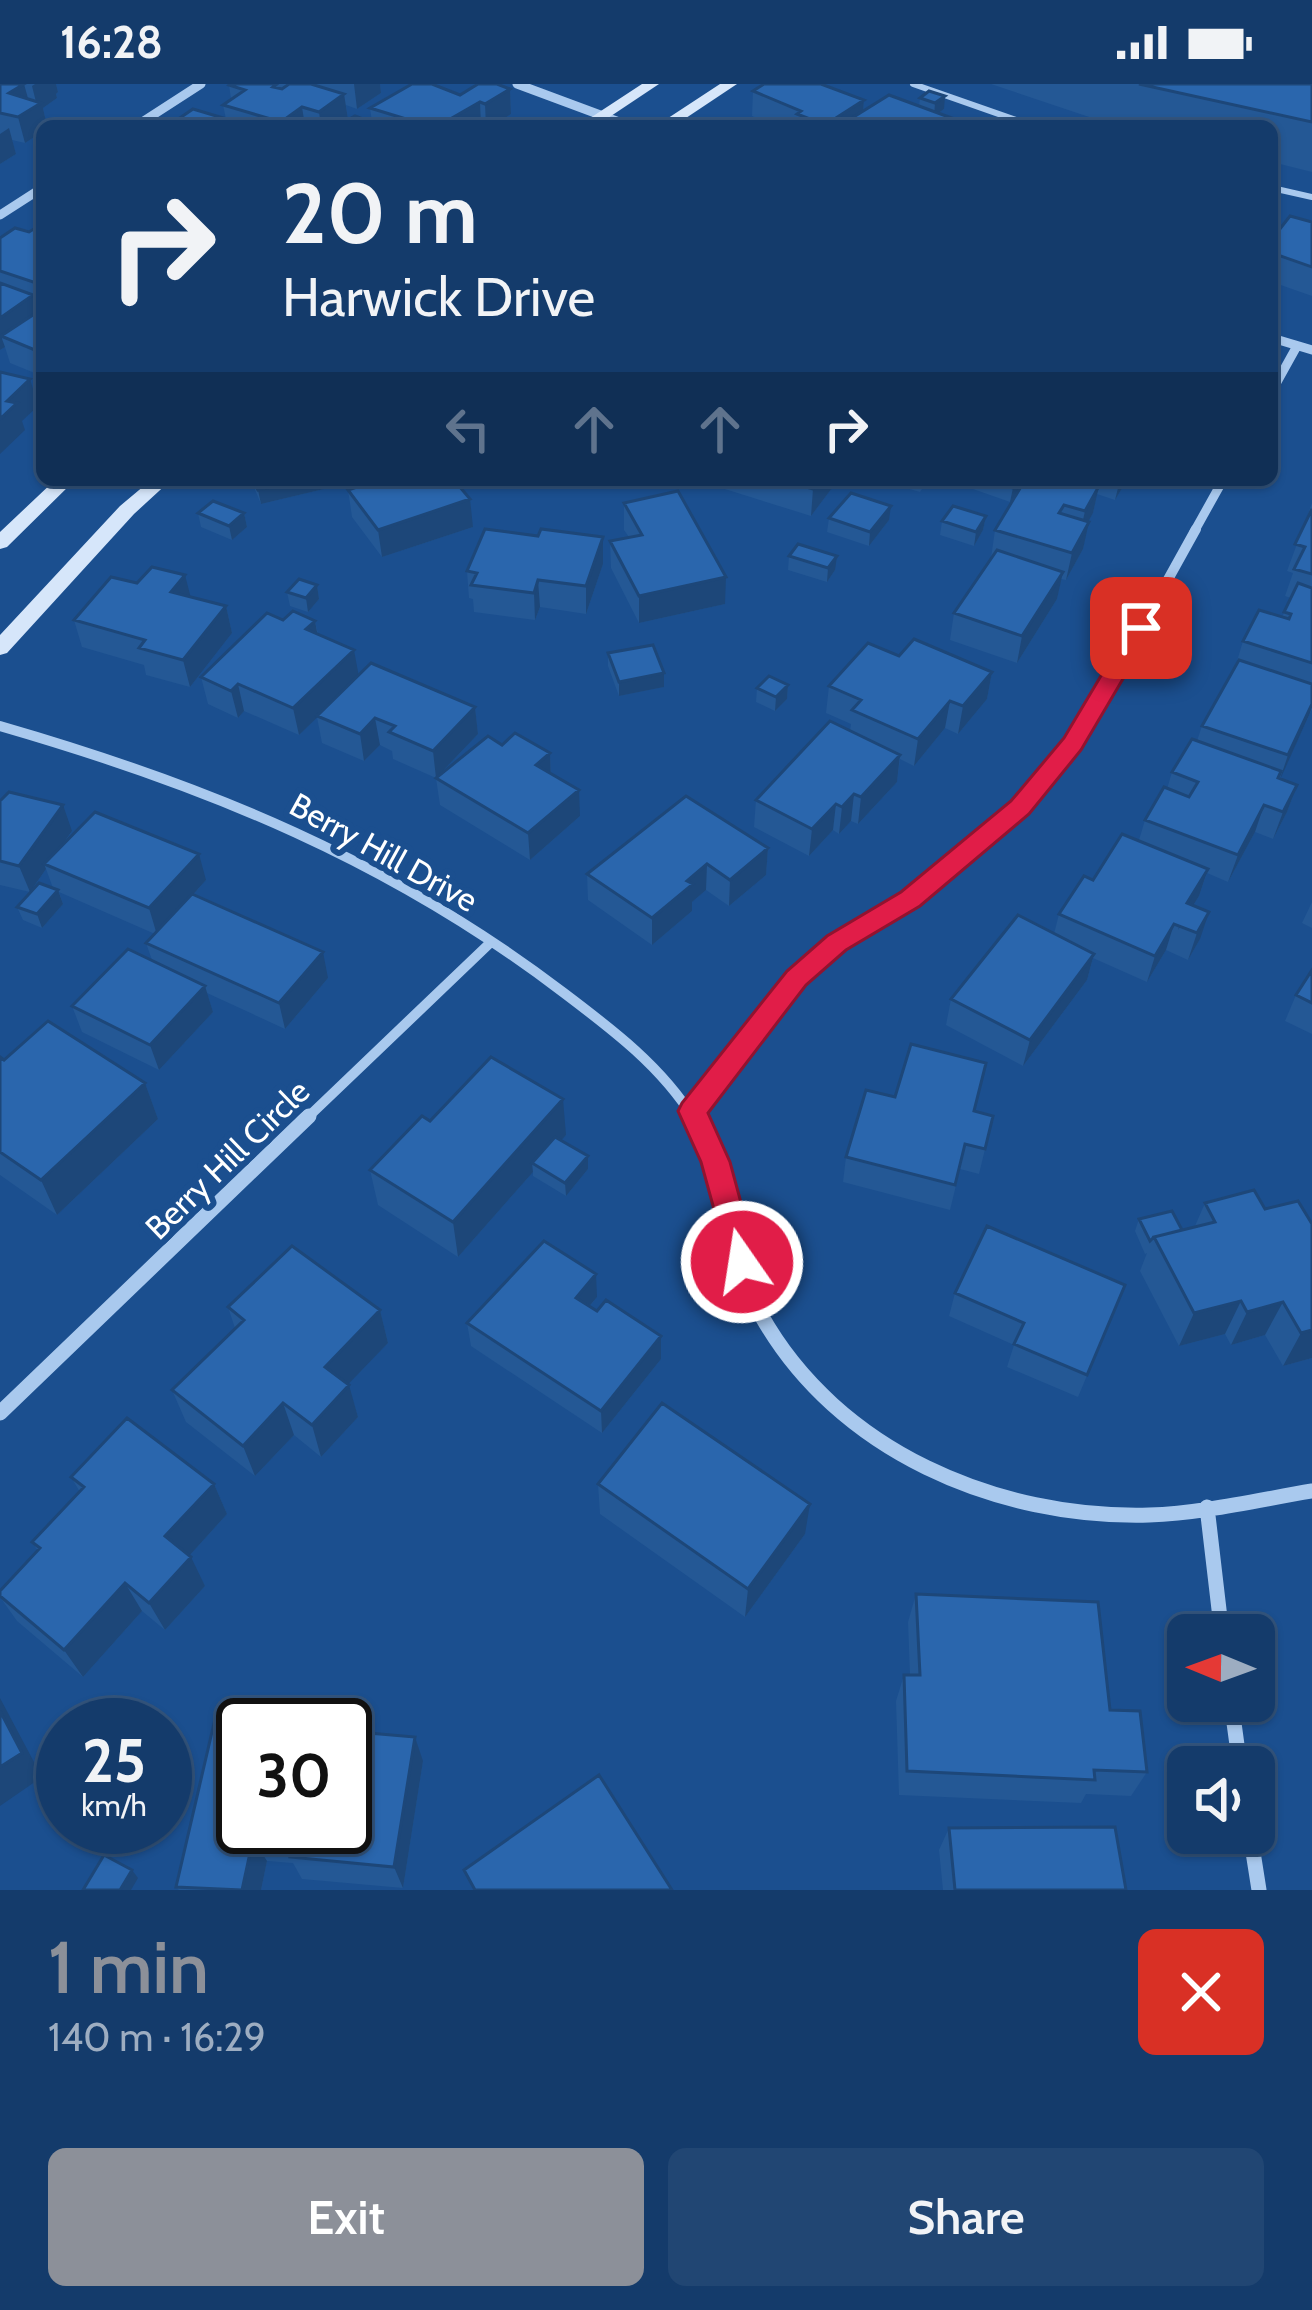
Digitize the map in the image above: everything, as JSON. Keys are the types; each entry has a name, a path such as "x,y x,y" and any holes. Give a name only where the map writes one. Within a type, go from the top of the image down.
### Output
{"main road":[{"path":"596,120 652,84"},
{"path":"673,120 730,84"},
{"path":"0,542 60,486"},
{"path":"0,648 155,486"}],"street":[{"path":"145,120 201,84"},
{"path":"517,84 613,120"},
{"path":"0,215 36,192"},
{"path":"1278,340 1312,350"},
{"path":"1278,380 1297,346"},
{"path":"692,1111 796,978 837,943 910,899 972,851 1047,778 1105,693 1220,486"},
{"name":"Berry Hill Drive","path":"0,725 172,778 252,810 346,858 490,943 649,1062 692,1111 716,1162 760,1312 794,1364 832,1406 904,1457 975,1491 1047,1510 1136,1516 1312,1491"},
{"name":"Berry Hill Circle","path":"0,1413 490,943"},
{"path":"1207,1508 1220,1614"},
{"path":"1253,1854 1259,1890"}],"lane":[{"path":"913,84 1016,120"},
{"path":"1278,189 1312,197"}],"building":[{"path":"0,84 24,84 9,93 41,103 18,117 0,113"},
{"path":"277,84 273,87 282,89 289,84 311,84 344,94 319,112 302,107 284,120 274,120 223,105 245,90 229,85"},
{"path":"412,84 432,84 460,95 478,84 510,89 448,120 409,120 370,108"},
{"path":"764,84 821,84 864,100 833,120 812,120 753,91"},
{"path":"1139,84 1312,84 1312,122"},
{"path":"929,91 945,96 935,103 920,98"},
{"path":"889,95 957,120 856,120 852,118"},
{"path":"193,109 230,120 177,120"},
{"path":"1290,216 1312,222 1312,267 1278,255 1278,231"},
{"path":"15,228 29,232 36,228 36,283 0,271 0,238"},
{"path":"0,283 33,295 0,318"},
{"path":"36,313 36,351 1,336"},
{"path":"0,372 30,379 7,401 17,403 0,419"},
{"path":"459,486 470,499 378,530 348,490"},
{"path":"1021,486 1099,486 1085,511 1064,505 1059,513 1089,522 1072,553 995,530"},
{"path":"678,491 726,577 639,596 610,541 642,535 624,503"},
{"path":"851,493 891,506 870,532 829,518"},
{"path":"213,501 244,513 229,526 198,513"},
{"path":"953,506 986,516 976,532 942,521"},
{"path":"1312,509 1312,574 1294,569 1305,547 1295,544"},
{"path":"485,529 538,536 541,529 603,537 586,586 538,580 534,593 471,585 477,573 467,571"},
{"path":"798,544 837,556 828,568 789,556"},
{"path":"997,550 1063,572 1022,636 954,613"},
{"path":"152,567 185,575 171,592 226,606 183,660 139,648 145,640 74,620 111,577 137,583"},
{"path":"299,579 317,585 306,598 287,592"},
{"path":"1298,583 1312,588 1312,663 1243,641 1259,610 1289,619 1291,614 1284,612"},
{"path":"293,611 315,621 306,629 354,650 293,708 238,684 231,691 201,677 267,613 283,620"},
{"path":"914,639 992,672 963,706 950,701 918,739 852,710 861,700 829,686 868,643 899,656"},
{"path":"653,645 664,673 619,682 608,653"},
{"path":"1239,660 1312,684 1312,704 1288,755 1202,726"},
{"path":"371,663 475,707 433,751 389,732 395,726 375,718 360,734 317,716"},
{"path":"769,676 788,685 776,697 757,688"},
{"path":"830,721 900,755 861,797 854,794 842,807 836,804 812,829 756,800"},
{"path":"515,733 550,753 536,765 579,790 528,833 436,778 488,736 502,745"},
{"path":"1192,739 1281,771 1278,778 1297,785 1283,812 1264,805 1238,855 1145,820 1164,787 1189,797 1198,782 1172,772"},
{"path":"9,792 63,805 19,866 0,861 0,801"},
{"path":"686,796 768,848 730,880 707,864 687,881 693,884 652,918 587,874"},
{"path":"95,812 199,854 149,908 44,864"},
{"path":"1122,834 1208,869 1187,903 1209,912 1197,933 1174,924 1155,956 1059,914 1084,876 1093,880"},
{"path":"39,883 58,890 37,914 17,907"},
{"path":"192,894 323,952 279,1003 146,943"},
{"path":"1018,915 1094,954 1030,1040 951,999"},
{"path":"128,949 205,986 150,1045 72,1006"},
{"path":"1312,970 1312,1003 1296,995"},
{"path":"48,1021 145,1083 41,1180 0,1152 0,1057 4,1060"},
{"path":"911,1044 986,1063 974,1111 993,1116 985,1149 965,1144 955,1185 846,1157 866,1090 895,1097"},
{"path":"491,1057 563,1099 453,1222 370,1170 422,1116 430,1121"},
{"path":"555,1137 588,1156 565,1183 532,1163"},
{"path":"1254,1190 1265,1209 1298,1201 1312,1224 1312,1330 1301,1333 1283,1302 1247,1312 1241,1301 1194,1313 1154,1237 1215,1222 1205,1203"},
{"path":"1172,1211 1182,1230 1150,1241 1139,1219"},
{"path":"987,1226 1125,1285 1087,1375 1014,1344 1024,1323 955,1293"},
{"path":"544,1241 596,1274 576,1298 597,1311 606,1300 661,1336 601,1411 467,1323"},
{"path":"292,1246 380,1310 325,1367 349,1385 312,1425 283,1403 243,1446 172,1390 244,1320 228,1307"},
{"path":"662,1403 810,1504 748,1589 598,1484"},
{"path":"127,1418 214,1484 165,1536 191,1557 149,1603 125,1583 64,1650 0,1596 0,1591 40,1548 32,1542 84,1487 71,1477"},
{"path":"916,1594 1098,1602 1110,1710 1140,1711 1147,1772 1094,1770 1095,1780 907,1771 904,1675 920,1675"},
{"path":"0,1711 22,1753 0,1767"},
{"path":"216,1719 216,1854 250,1854 242,1890 176,1887 184,1854 192,1854 192,1818"},
{"path":"372,1733 415,1737 394,1867 290,1857 372,1854"},
{"path":"599,1775 672,1890 475,1890 464,1870"},
{"path":"1115,1827 1126,1890 955,1890 949,1828"},
{"path":"104,1855 132,1870 120,1890 83,1890"}],"route":[{"path":"742,1262 736,1224 716,1162 692,1111 796,978 837,943 910,899 1020,808 1073,744 1141,628"}]}
